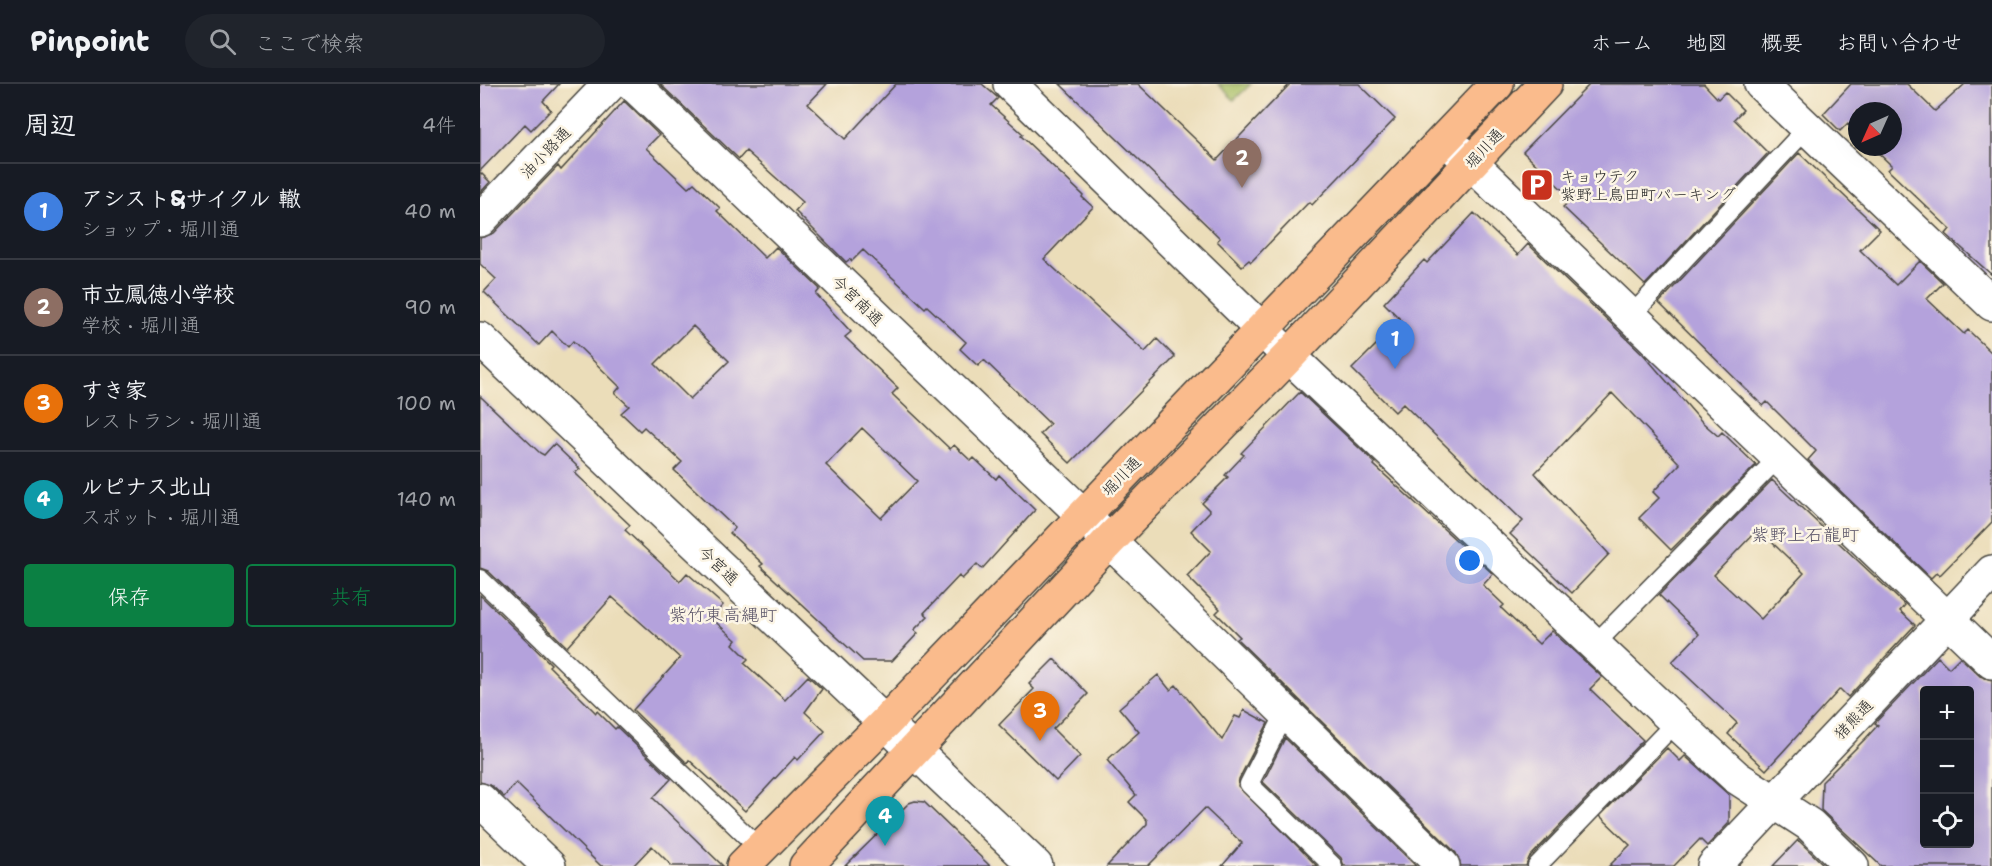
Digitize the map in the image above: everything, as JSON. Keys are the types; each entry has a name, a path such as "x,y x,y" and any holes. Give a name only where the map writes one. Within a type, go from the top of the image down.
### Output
{"main road":[{"name":"堀川通","path":"751,857 885,723 1497,84"},
{"name":"堀川通","path":"806,866 1108,541 1289,356 1545,84"}],"street":[{"name":"油小路通","path":"480,220 610,84"},
{"name":"今宮南通","path":"633,84 1083,515 1443,866"},
{"path":"1010,84 1263,328 1289,356 1676,722 1736,777 1810,825 1852,866"},
{"path":"1761,84 1992,304"},
{"path":"1446,138 1469,164 1992,662"},
{"name":"今宮通","path":"480,339 1036,866"},
{"name":"猪熊通","path":"1714,866 1992,572"},
{"path":"480,800 549,866"}],"lane":[{"path":"1630,316 1807,128"},
{"path":"1594,645 1778,458"},
{"path":"480,579 751,857"},
{"path":"1285,714 1249,784 1333,866"},
{"path":"1537,866 1676,722"}],"green space":[{"path":"1218,84 1251,84 1234,100"}],"building":[{"path":"480,84 559,84 543,101 551,110 531,130 525,124 480,171"},
{"path":"660,84 827,84 808,104 845,139 896,84 982,84 998,98 991,105 1023,134 1021,136 1093,207 1044,259 1145,352 1157,339 1175,357 1070,463 1040,434 1050,424 984,360 978,366 960,349 966,342 927,306 925,308 863,250 852,261 850,259 846,262 795,211 803,202 746,151 739,159"},
{"path":"1060,84 1138,84 1217,160 1290,84 1359,84 1395,119 1312,205 1309,202 1251,262 1249,260 1242,266 1217,241 1220,238"},
{"path":"1590,84 1704,84 1718,99 1725,92 1743,110 1734,119 1768,153 1645,285 1563,207 1572,199 1523,152"},
{"path":"1851,84 1907,84 1935,111 1965,84 1992,84 1992,275 1946,234 1950,229 1888,170 1892,166 1881,156 1902,156 1902,102 1848,102 1848,123 1840,131 1823,114"},
{"path":"624,101 659,135 646,148 688,188 694,183 720,208 717,211 765,258 776,247 820,289 816,294 851,332 845,337 898,388 892,394 950,449 954,445 971,461 974,458 996,479 999,475 1035,510 982,569 977,564 962,579 959,576 924,613 928,616 914,630 918,633 892,661 863,661 760,566 763,564 730,533 735,528 674,470 682,462 644,427 640,431 621,413 629,406 615,393 620,387 573,341 568,347 552,331 539,345 484,292 496,279 480,264 480,238 494,233 558,166 561,170","holes":["693,326 729,361 690,399 655,364","862,428 917,481 881,518 826,465"]},
{"path":"1799,153 1880,230 1860,250 1896,285 1920,261 1943,283 1927,299 1964,334 1968,330 1992,353 1992,522 1940,575 1937,572 1931,578 1808,460 1816,451 1767,402 1763,406 1659,303"},
{"path":"480,172 490,182 480,193"},
{"path":"1474,213 1518,255 1528,244 1643,354 1702,422 1718,436 1722,432 1756,465 1671,550 1639,518 1659,498 1653,492 1680,464 1612,393 1535,473 1609,554 1572,593 1510,534 1523,521 1403,404 1395,412 1352,369 1401,320 1384,303 1424,260 1427,263"},
{"path":"1300,392 1375,463 1374,465 1493,574 1483,585 1504,605 1501,608 1539,644 1552,631 1602,677 1590,689 1643,740 1529,858 1526,866 1461,866 1456,853 1237,639 1240,637 1216,613 1220,609 1187,576 1211,551 1191,531 1210,511 1202,503 1228,477 1225,475 1244,455 1241,453"},
{"path":"480,396 540,453 544,455 554,444 580,469 575,473 630,525 625,530 680,581 687,573 723,605 711,618 736,640 733,644 748,659 744,663 785,700 808,676 822,689 805,712 825,731 798,760 795,757 745,811 689,760 687,763 633,710 680,658 612,597 567,647 488,571 480,568"},
{"path":"1772,480 1905,605 1900,611 1915,625 1848,697 1840,689 1766,770 1728,734 1737,723 1672,662 1699,634 1659,595","holes":["1758,529 1804,573 1761,619 1714,575"]},
{"path":"480,595 551,664 549,666 596,713 597,711 615,729 617,727 671,779 653,798 723,866 672,866 652,846 633,866 601,866 516,783 504,797 492,786 480,782"},
{"path":"1938,657 1949,668 1960,657 1980,676 1992,680 1992,866 1881,866 1821,810 1822,782 1878,725 1875,723"},
{"path":"1054,659 1088,694 1053,729 1080,756 1056,781 999,725 1034,689 1029,684"},
{"path":"1158,675 1170,690 1176,685 1222,740 1235,716 1240,718 1244,710 1268,723 1239,779 1238,786 1317,866 1222,866 1242,843 1205,808 1148,866 1107,866 1147,824 1147,820 1129,802 1136,795 1107,760 1139,732 1119,708"},
{"path":"1285,738 1416,866 1344,866 1341,858 1263,782"},
{"path":"1667,748 1680,761 1685,756 1729,795 1729,823 1707,846 1700,839 1674,866 1609,866 1630,845 1600,816"},
{"path":"924,802 990,866 845,866 909,803"},
{"path":"1798,840 1824,865 1824,866 1773,866"}],"place":[{"name":"キョウテク 紫野上鳥田町パーキング","path":"1537,185"},
{"name":"市立鳳徳小学校","path":"1242,188"},
{"name":"アシスト&サイクル 轍","path":"1395,369"},
{"name":"すき家","path":"1040,741"},
{"name":"ルピナス北山","path":"885,846"}],"district":[{"name":"紫野上石龍町","path":"1805,535"},
{"name":"紫竹東高縄町","path":"723,615"}]}
